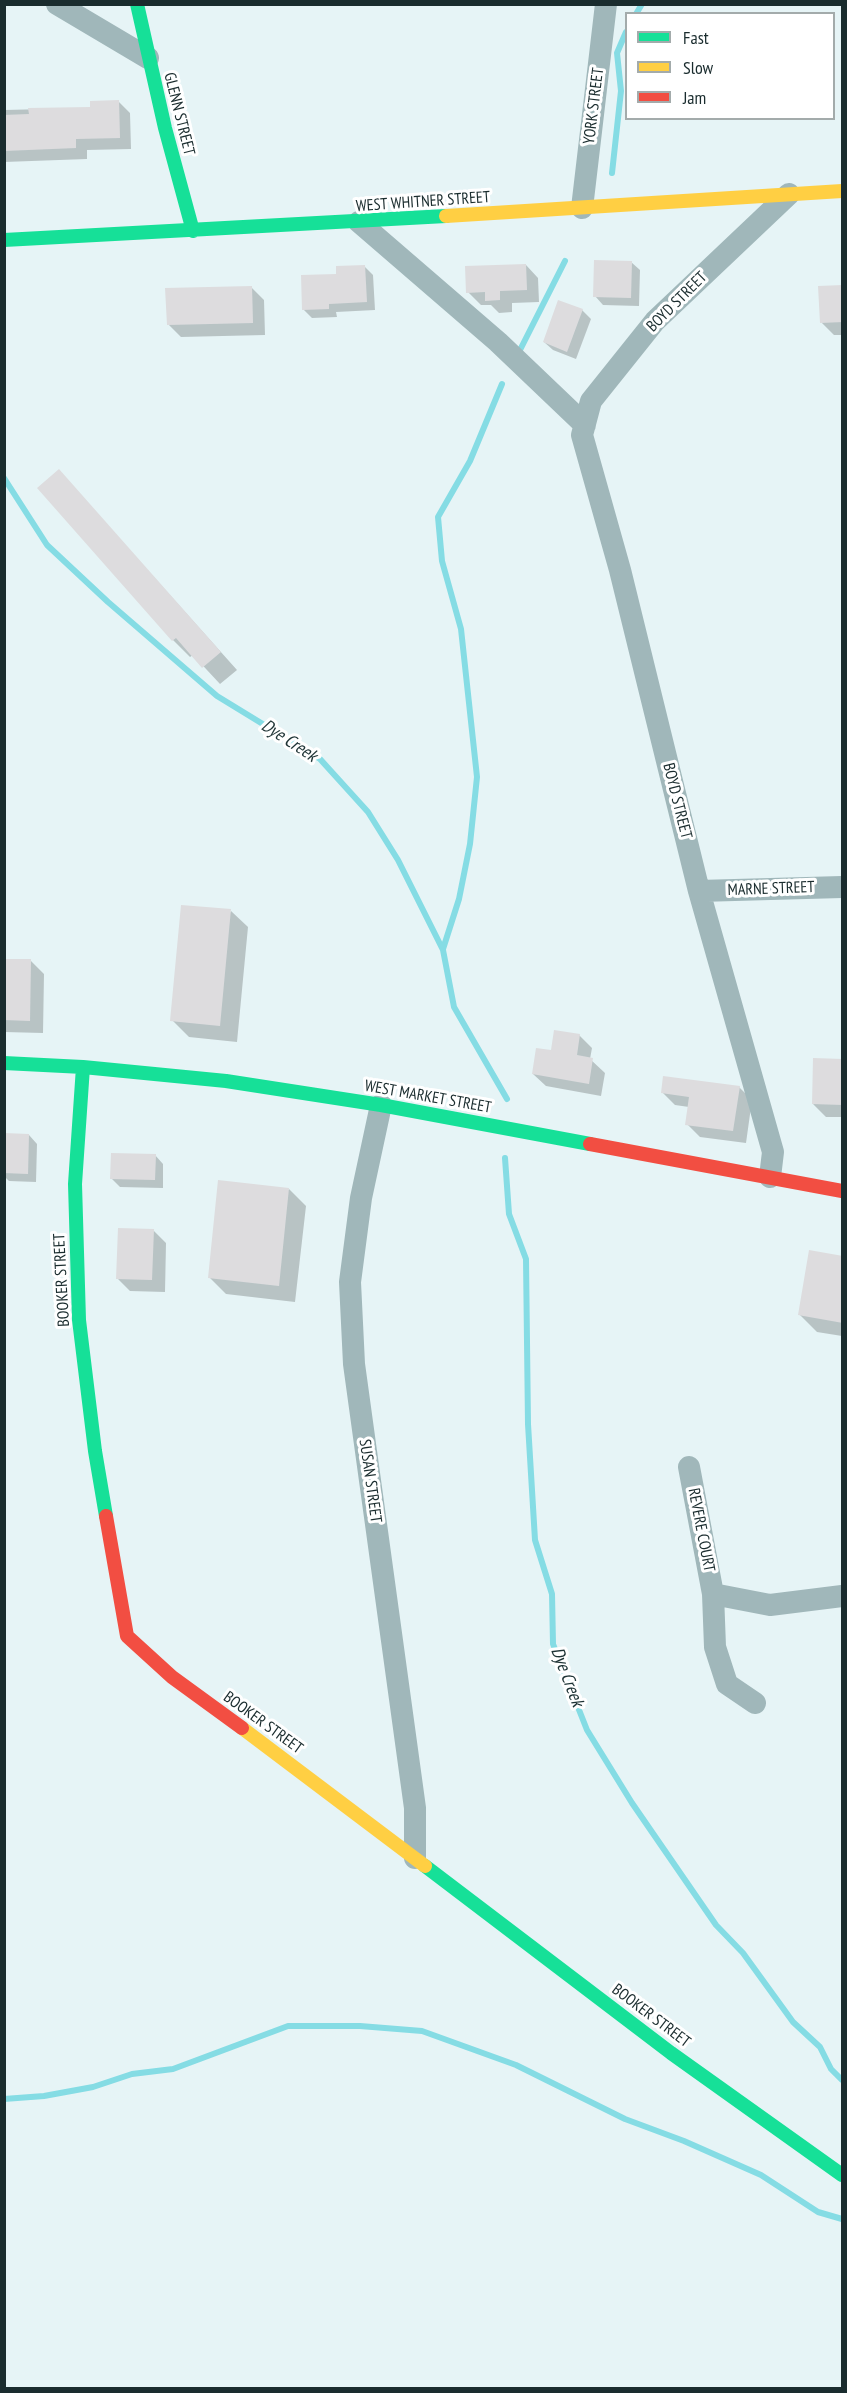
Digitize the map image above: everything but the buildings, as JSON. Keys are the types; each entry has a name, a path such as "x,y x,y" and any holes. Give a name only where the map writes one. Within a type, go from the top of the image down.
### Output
{"street":[{"path":"57,4 148,58"},
{"name":"GLENN STREET","path":"136,4 193,231"},
{"name":"YORK STREET","path":"582,208 606,4"},
{"name":"WEST WHITNER STREET","path":"4,240 359,222 843,191"},
{"name":"BOYD STREET","path":"770,1178 773,1152 699,891 620,570 582,435 591,401 656,321 789,194"},
{"path":"359,222 498,342 585,425"},
{"name":"MARNE STREET","path":"699,891 843,887"},
{"name":"WEST MARKET STREET","path":"4,1063 83,1067 226,1081 381,1105 843,1191"},
{"name":"BOOKER STREET","path":"83,1067 75,1184 79,1320 95,1451 127,1636 172,1677 671,2053 843,2175"},
{"name":"SUSAN STREET","path":"381,1105 362,1198 350,1282 354,1364 415,1808 415,1858"},
{"name":"REVERE COURT","path":"689,1467 713,1593 715,1647 727,1684 755,1703"},
{"name":"REVERE COURT","path":"713,1593 770,1605 843,1596"}],"waterway":[{"path":"637,12 642,4"},
{"path":"612,173 621,91 617,53 625,34"},
{"path":"520,350 565,261"},
{"path":"443,949 459,899 470,844 477,777 461,629 442,561 438,517 470,461 502,384"},
{"name":"Dye Creek","path":"4,478 47,545 108,602 217,696 320,759 368,812 398,860 443,950 454,1007 507,1099"},
{"name":"Dye Creek","path":"505,1158 509,1214 526,1259 528,1424 535,1540 552,1594 553,1644 587,1730 632,1803 716,1925 743,1953 793,2022 820,2047 831,2069 842,2080"},
{"path":"4,2099 44,2096 93,2087 132,2074 173,2069 288,2026 360,2026 422,2031 516,2065 625,2119 684,2141 761,2175 818,2212 842,2219"}],"traffic: fast":[{"path":"137,4 165,128 193,231"},
{"path":"4,240 446,216"},
{"path":"4,1063 83,1067 226,1081 381,1105 590,1144"},
{"path":"83,1067 75,1184 79,1320 95,1451 106,1516"},
{"path":"425,1866 671,2053 842,2175"}],"traffic: slow":[{"path":"446,216 842,191"},
{"path":"242,1728 425,1866"}],"traffic: jam":[{"path":"590,1144 842,1191"},
{"path":"106,1516 127,1636 172,1677 242,1728"}]}
